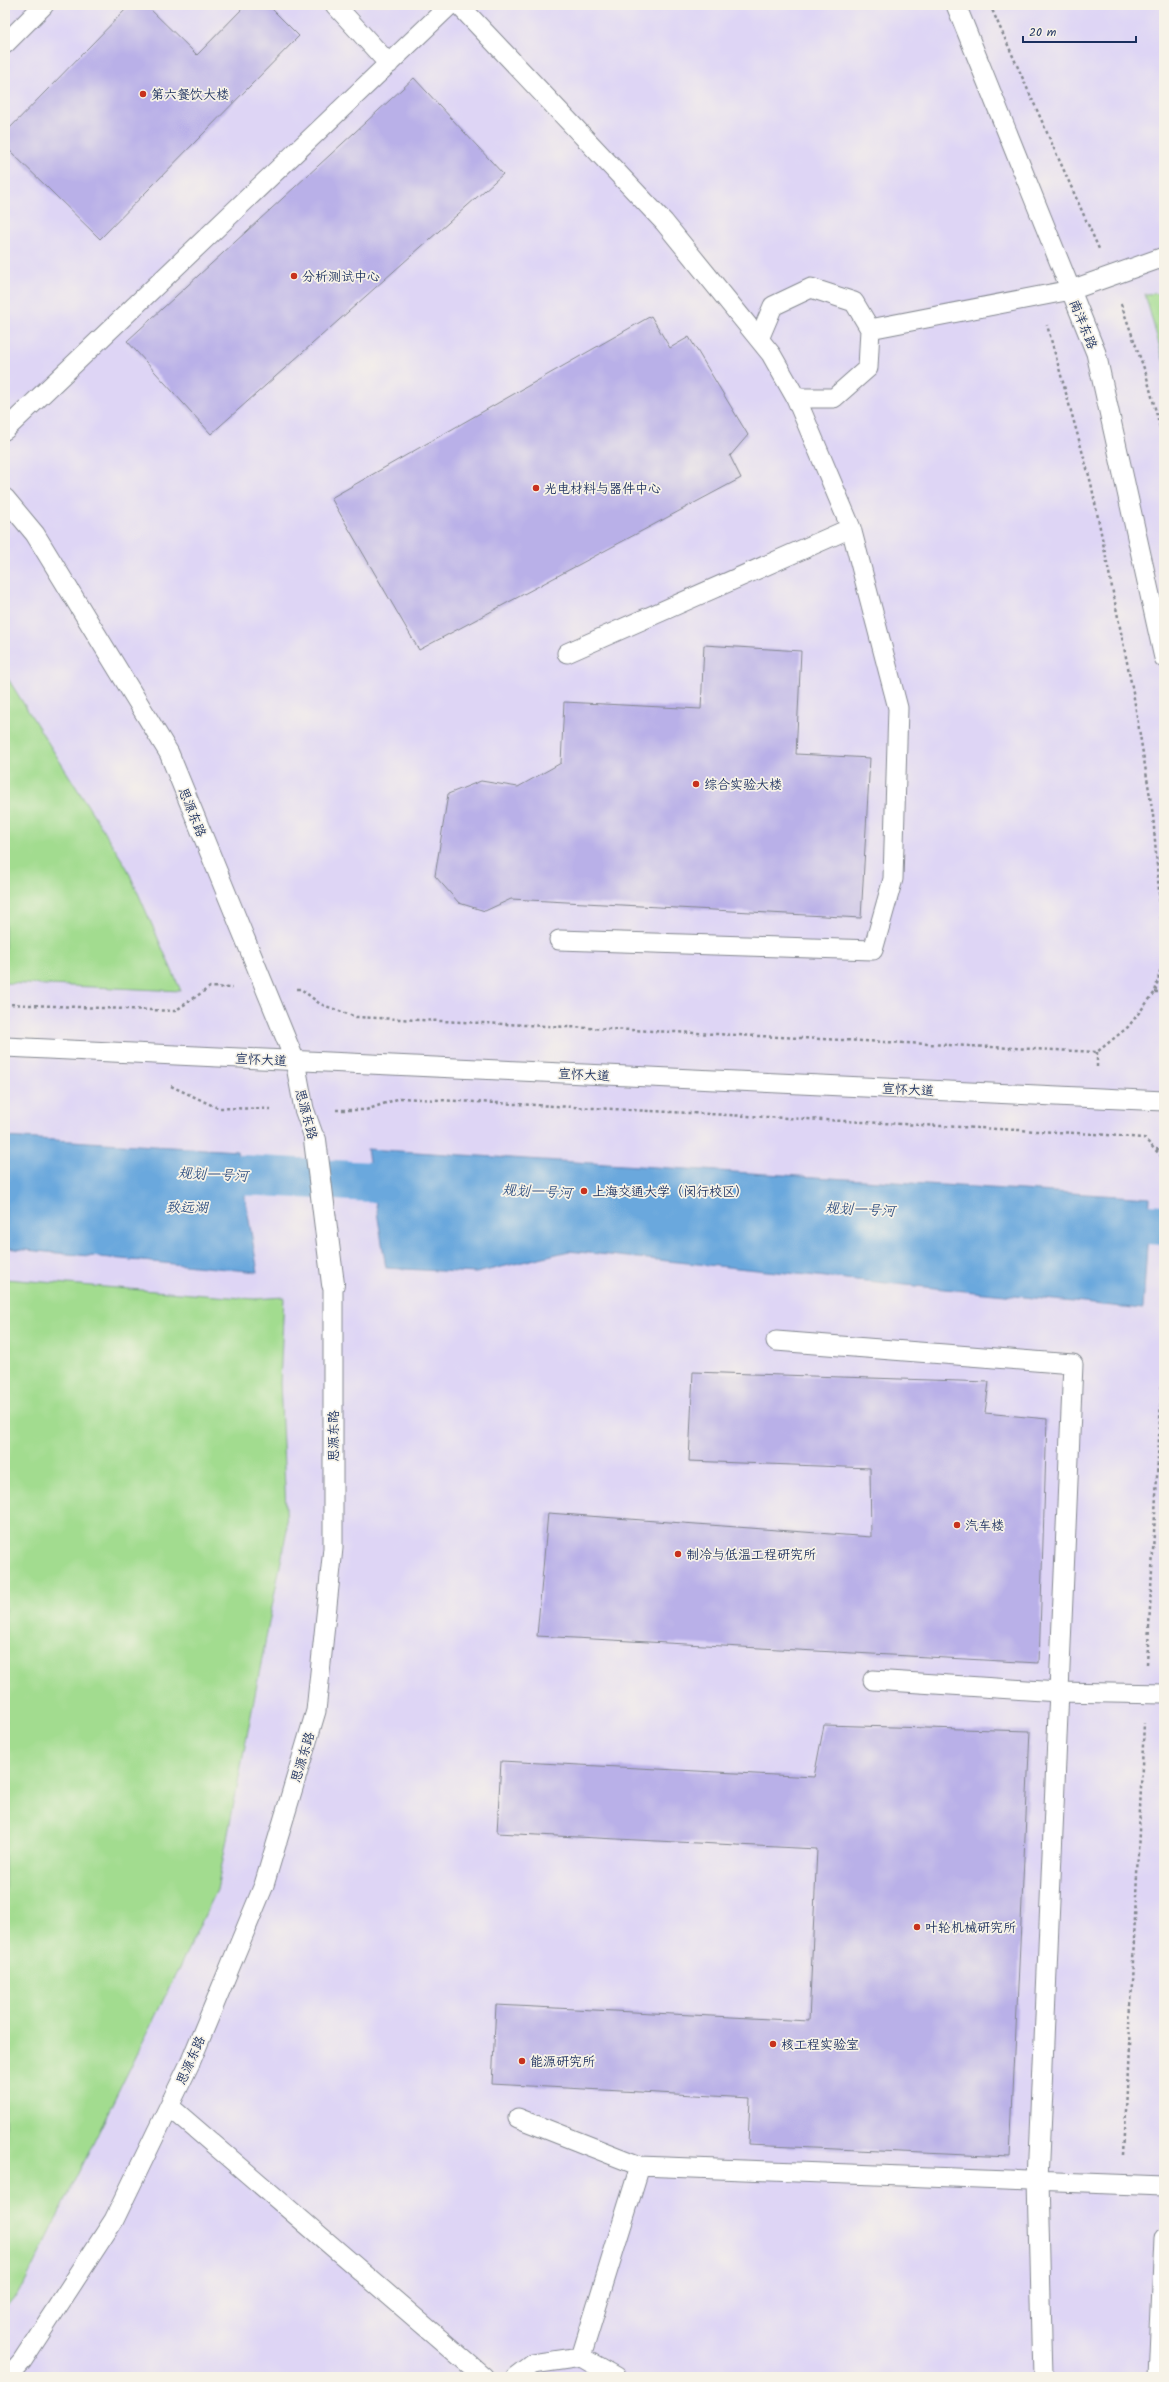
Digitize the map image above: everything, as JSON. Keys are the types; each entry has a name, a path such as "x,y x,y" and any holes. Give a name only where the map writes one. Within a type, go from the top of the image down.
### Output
{"street":[{"name":"思源东路","path":"315,1140 333,1284"}],"lane":[{"path":"5,44 44,5"},
{"path":"335,5 389,64"},
{"path":"5,430 450,5"},
{"path":"459,5 664,222 771,354 796,398 851,528 898,708 893,879 873,950 558,940"},
{"name":"南洋东路","path":"956,5 1096,353 1164,658"},
{"path":"870,329 1070,290 1164,257"},
{"path":"759,339 773,306 811,288 854,302 870,329 868,368 834,398 796,398"},
{"name":"思源东路","path":"5,498 35,534 169,753 295,1061 304,1109 315,1140"},
{"path":"567,653 851,528"},
{"name":"宣怀大道","path":"5,1047 1164,1101"},
{"name":"思源东路","path":"8,2377 22,2361 114,2220 190,2063 264,1885 316,1711 333,1548 333,1284"},
{"path":"776,1341 1073,1364 1038,2181 1043,2377"},
{"path":"873,1680 1059,1692 1155,1694"},
{"path":"169,2106 484,2377"},
{"path":"518,2118 640,2166 1164,2186"},
{"path":"580,2357 640,2166"},
{"path":"1158,2377 1164,2238"},
{"path":"516,2377 533,2364 580,2357 616,2377"}],"path":[{"path":"990,5 1111,276 1146,374 1164,442"},
{"path":"5,1004 175,1011 210,987 301,989 320,1004 356,1017 1097,1052 1128,1027 1156,992 1164,955 1153,815 1137,715 1091,483 1039,296"},
{"path":"1156,992 1164,992"},
{"path":"168,1084 218,1108 366,1110 400,1098 1095,1134 1144,1138 1164,1159"},
{"path":"1155,1149 1164,1150"},
{"path":"1122,2185 1155,1694 1164,1345"}],"shaded area":[{"name":"上海交通大学（闵行校区）","path":"5,5 1164,5 1164,2377 5,2377"}],"green space":[{"path":"1164,293 1164,362 1145,294"},
{"path":"5,674 127,868 181,991 5,983"},
{"path":"5,1279 254,1299 284,1297 280,1383 287,1530 217,1890 23,2287 5,2308"}],"water":[{"name":"致远湖","path":"5,1137 237,1151 258,1272 5,1248"},
{"path":"367,1149 1150,1198 1143,1309 569,1251 476,1273 386,1268"}],"building":[{"name":"第六餐饮大楼","path":"130,5 146,5 197,55 246,5 268,5 299,36 100,239 5,146 5,133"},
{"name":"分析测试中心","path":"414,78 503,174 211,434 127,341"},
{"name":"光电材料与器件中心","path":"651,316 670,348 689,337 748,435 730,456 741,478 419,650 331,498"},
{"name":"综合实验大楼","path":"704,645 801,651 796,754 870,758 861,918 511,899 485,911 459,903 435,876 448,794 481,781 518,787 561,763 564,702 701,709"},
{"name":"汽车楼","path":"693,1372 989,1382 985,1413 1047,1419 1039,1663 537,1636 548,1513 871,1537 870,1468 689,1461"},
{"name":"叶轮机械研究所","path":"824,1725 1030,1731 1010,2157 748,2145 750,2098 492,2084 496,2005 809,2021 817,1849 497,1833 501,1761 814,1777"}],"waterway":[{"name":"规划一号河","path":"187,1172 426,1185"},
{"name":"规划一号河","path":"1093,1221 1164,1225"}],"place":[{"name":"第六餐饮大楼","path":"143,94"},
{"name":"分析测试中心","path":"294,276"},
{"name":"光电材料与器件中心","path":"536,488"},
{"name":"综合实验大楼","path":"696,784"},
{"name":"上海交通大学（闵行校区）","path":"584,1191"},
{"name":"汽车楼","path":"957,1525"},
{"name":"制冷与低温工程研究所","path":"678,1554"},
{"name":"叶轮机械研究所","path":"917,1927"},
{"name":"核工程实验室","path":"773,2044"},
{"name":"能源研究所","path":"522,2061"}]}
